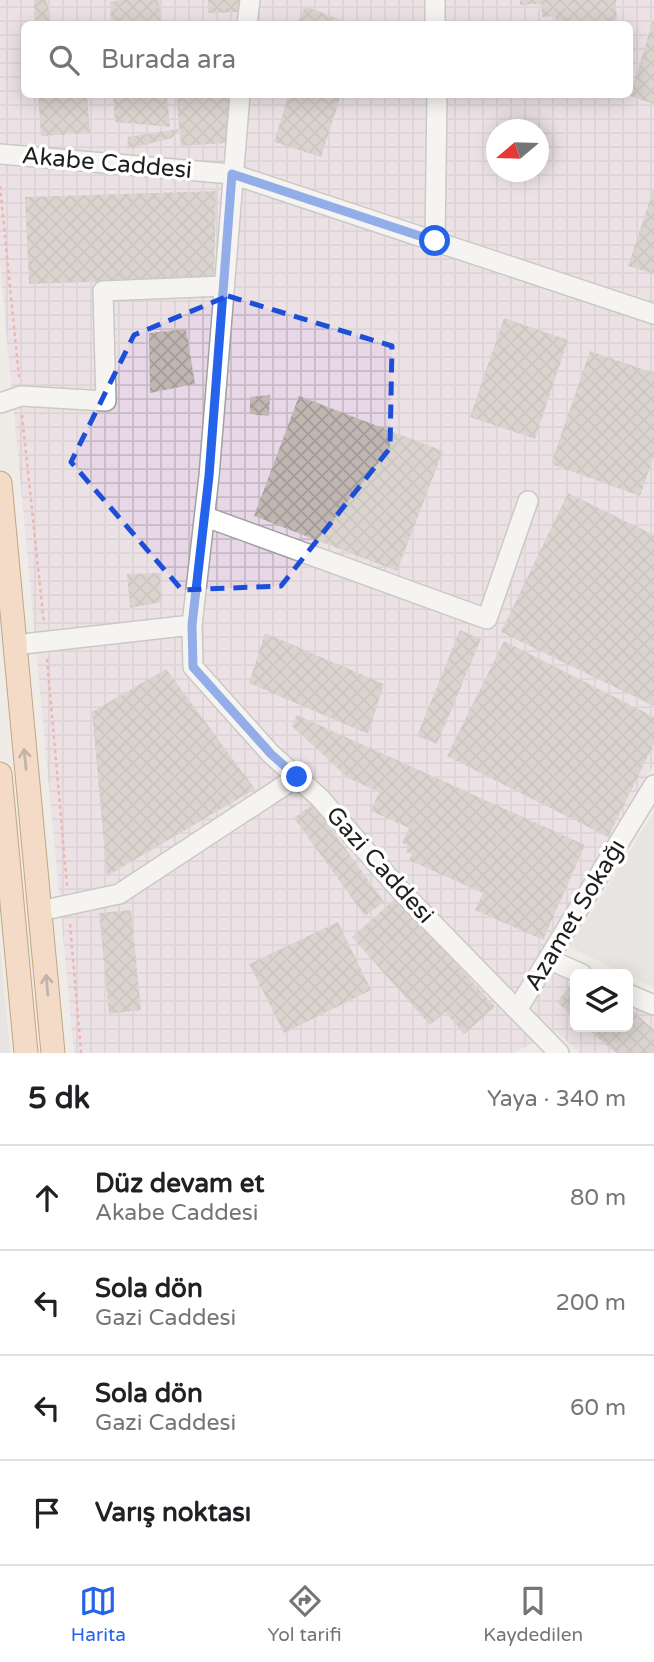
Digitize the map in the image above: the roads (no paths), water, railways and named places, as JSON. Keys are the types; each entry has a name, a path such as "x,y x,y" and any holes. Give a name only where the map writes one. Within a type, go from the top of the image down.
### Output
{"main road":[{"path":"0,483 53,1053"},
{"path":"0,774 5,881 26,1053"}],"street":[{"path":"247,21 250,0"},
{"path":"435,0 435,21"},
{"name":"Gazi Caddesi","path":"240,98 205,517 192,625 193,667 271,754 320,798 399,889 517,1010 554,1052"},
{"path":"435,241 437,98"},
{"name":"Akabe Caddesi","path":"0,155 232,174 654,314"},
{"path":"0,402 20,396 106,401 103,291 223,286"},
{"path":"205,517 487,619 528,501"},
{"path":"14,645 192,625"},
{"path":"40,911 118,894 297,777"},
{"name":"Azamet Sokağı","path":"517,1010 652,792"},
{"path":"548,959 571,969"},
{"path":"633,996 653,1003"}]}
